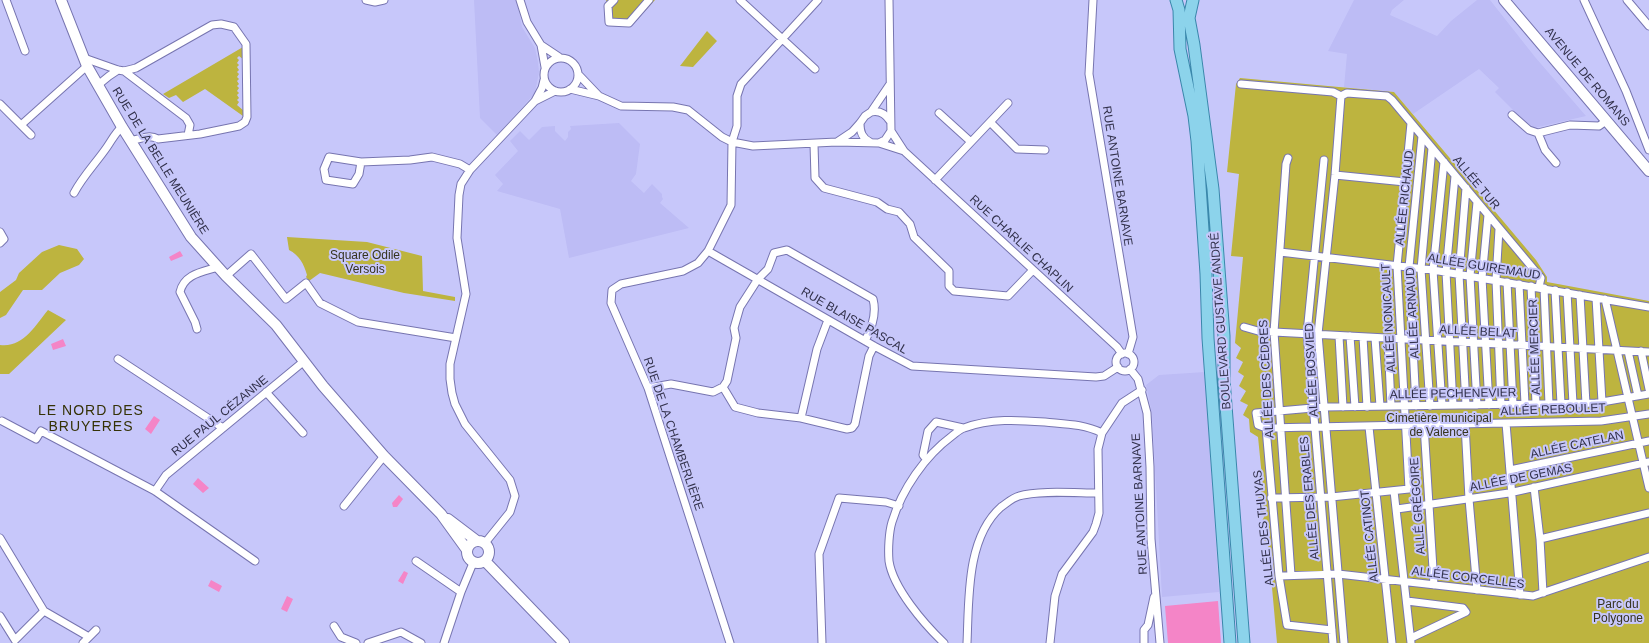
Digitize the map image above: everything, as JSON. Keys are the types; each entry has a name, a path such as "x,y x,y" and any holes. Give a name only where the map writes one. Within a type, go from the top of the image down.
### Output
{"main road":[{"name":"BOULEVARD GUSTAVE ANDRÉ","path":"1176,0 1180,49 1194,116 1197,141 1206,274 1208,338 1230,643"},
{"name":"BOULEVARD GUSTAVE ANDRÉ","path":"1193,0 1189,18 1213,189 1224,336 1224,379 1244,643"}],"street":[{"path":"6,0 25,50"},
{"name":"RUE DE LA BELLE MEUNIÈRE","path":"61,0 86,62 98,85 130,141 190,237 226,276 276,325 303,362 384,456 441,514 467,550"},
{"path":"366,0 375,2 384,0"},
{"path":"481,542 510,512 515,496 510,480 465,424 455,404 450,379 450,364 466,294 457,238 459,195 461,184 470,170 535,101 542,88 545,67 541,45 527,22 520,0"},
{"path":"614,0 608,6 609,22 629,23 649,0"},
{"path":"740,0 815,69"},
{"name":"RUE DE LA CHAMBERLIÈRE","path":"730,643 648,388 611,303 612,290 621,284 683,271 698,263 708,251 731,205 732,142 738,126 737,96 741,84 818,0"},
{"path":"570,89 599,96 621,106 673,107 688,110 713,130 732,142 753,146 837,142 879,143 889,136 891,131 889,0"},
{"name":"RUE ANTOINE BARNAVE","path":"1093,0 1089,74 1133,338 1125,354"},
{"name":"AVENUE DE ROMANS","path":"1504,0 1606,120 1648,166"},
{"path":"1584,0 1626,91 1649,150"},
{"path":"1627,0 1649,26"},
{"path":"98,85 113,72 136,68 212,25 221,24 234,27 246,44 248,117 245,122 239,126 188,135 158,139 154,136 147,136 130,141"},
{"path":"541,45 559,57 573,61 577,67 578,74 575,85 563,92 550,89 544,80"},
{"path":"545,67 549,62 559,57"},
{"path":"21,125 86,62 121,70 186,118 190,125 188,135"},
{"path":"578,74 599,96"},
{"path":"837,142 844,138 860,123 865,116 871,112 890,84"},
{"path":"1241,84 1333,92 1341,96"},
{"path":"535,101 555,91"},
{"name":"ALLÉE TUR","path":"1341,96 1347,93 1387,96 1541,278 1542,288"},
{"name":"ALLÉE BOSVIED","path":"1341,96 1335,175 1318,334 1344,643"},
{"path":"935,180 1008,103"},
{"path":"0,104 31,134"},
{"path":"871,112 880,112 888,116 890,120"},
{"path":"939,113 971,142"},
{"path":"1512,115 1529,130 1538,133 1570,125 1599,126 1606,120"},
{"path":"990,122 1017,149 1045,150"},
{"path":"860,123 863,137 871,142"},
{"name":"ALLÉE NONICAULT","path":"1394,491 1409,489 1397,266 1411,123"},
{"path":"74,193 82,179 122,127"},
{"name":"RUE CHARLIE CHAPLIN","path":"891,131 904,151 1125,354"},
{"path":"1538,133 1545,150 1556,163"},
{"name":"ALLÉE RICHAUD","path":"1416,406 1409,267 1422,136"},
{"name":"RUE CHARLIE CHAPLIN","path":"879,143 904,151"},
{"path":"814,144 815,178 824,188 877,202 887,209 898,212 910,224 914,237 949,271 949,286 954,292 1008,296 1033,270"},
{"name":"ALLÉE ARNAUD","path":"1430,406 1421,269 1432,148"},
{"path":"361,162 359,174 353,184 326,180 324,169 329,158 361,162 410,160 432,157 460,164 470,170"},
{"name":"ALLÉE DES CÈDRES","path":"1288,158 1286,164 1274,332 1291,575"},
{"name":"ALLÉE DES ERABLES","path":"1324,160 1307,333 1333,643"},
{"path":"1442,406 1433,270 1444,162"},
{"path":"1335,175 1405,182"},
{"path":"1453,405 1446,272 1455,176"},
{"path":"1466,188 1459,274 1466,405"},
{"path":"1477,202 1470,276 1477,405"},
{"path":"1488,215 1482,278 1489,405"},
{"path":"1499,229 1496,280 1501,405"},
{"path":"0,232 4,239 0,243"},
{"path":"648,388 671,384 712,392 722,387 727,381 736,338 734,328 740,307 758,278 768,269 774,253 787,250 873,299 873,327 865,341"},
{"name":"RUE BLAISE PASCAL","path":"708,251 758,278 865,341 912,366 1096,376 1104,376 1118,367"},
{"name":"ALLÉE GUIREMAUD","path":"1280,252 1433,270 1649,307"},
{"path":"226,276 251,254 286,299 306,284 320,303 358,322 456,338"},
{"path":"197,329 180,292 182,284 189,277 218,267"},
{"path":"1507,282 1513,404"},
{"path":"1519,284 1525,404"},
{"path":"1531,286 1536,404"},
{"name":"ALLÉE MERCIER","path":"1542,288 1548,404"},
{"path":"1555,290 1561,404"},
{"path":"1567,292 1573,404"},
{"path":"1580,295 1586,404"},
{"path":"1596,298 1602,402"},
{"path":"1605,299 1632,416 1639,444 1646,463 1649,488"},
{"path":"801,418 817,349 828,320"},
{"name":"ALLÉE BELAT","path":"1244,327 1258,331 1274,332 1649,352"},
{"path":"1339,336 1342,407"},
{"path":"1350,336 1355,407"},
{"path":"1363,337 1367,407"},
{"path":"1375,338 1380,406"},
{"path":"1388,338 1391,406"},
{"path":"722,387 735,407 758,413 801,418 847,429 852,428 855,424 869,356 874,346"},
{"path":"1628,351 1638,396"},
{"path":"1641,352 1649,389"},
{"path":"1125,354 1133,359 1133,364 1130,369 1123,371 1118,367 1116,361 1118,357 1125,354"},
{"path":"118,359 223,428"},
{"name":"RUE PAUL CÉZANNE","path":"156,491 166,475 303,362"},
{"name":"RUE ANTOINE BARNAVE","path":"1130,369 1138,379 1147,413 1150,467 1151,539 1160,643"},
{"path":"1050,643 1055,596 1062,574 1093,532 1099,513 1098,450 1102,432 1122,403 1142,390"},
{"path":"266,392 303,433"},
{"name":"ALLÉE PECHENEVIER","path":"1266,428 1258,425 1256,413 1324,407 1586,404 1649,394"},
{"name":"ALLÉE REBOULET","path":"1266,428 1326,428 1601,421 1649,414"},
{"path":"926,459 923,456 928,431 936,422 963,428 1006,420 1025,420 1090,427 1102,432"},
{"path":"2,422 36,439 41,431 156,491 255,561"},
{"path":"1506,423 1520,595"},
{"path":"1465,424 1469,499 1477,590"},
{"name":"ALLÉ GRÉGOIRE","path":"1424,425 1434,585"},
{"name":"ALLÉE CATINOT","path":"1369,426 1392,643"},
{"path":"944,643 909,604 895,581 889,561 890,532 892,522 899,506 926,459 944,442 963,428"},
{"name":"ALLÉE DES THUYAS","path":"1266,428 1279,576 1287,625 1332,630"},
{"name":"ALLÉE CATELAN","path":"1510,470 1649,441"},
{"path":"344,506 384,456"},
{"name":"ALLÉE DE GEMAS","path":"1396,509 1469,499 1646,463"},
{"path":"1534,487 1540,539 1542,593"},
{"path":"1271,498 1332,497 1394,491 1411,640 1466,612 1463,608 1407,601"},
{"path":"967,643 971,575 975,556 990,521 998,510 1009,500 1018,496 1032,493 1098,493"},
{"path":"822,643 819,554 839,498 886,502 899,506"},
{"path":"1540,539 1649,513"},
{"name":"RUE DE LA BELLE MEUNIÈRE","path":"441,514 481,542"},
{"path":"0,538 44,612 89,637"},
{"path":"473,542 481,542 490,552 488,558 485,562 477,564 473,563 467,555 467,550 473,542"},
{"name":"ALLÉE CORCELLES","path":"1279,576 1338,574 1533,596 1649,557"},
{"path":"416,561 461,592"},
{"path":"485,562 564,643"},
{"path":"444,643 461,592 473,563"},
{"path":"1144,643 1144,630 1148,625 1156,590"},
{"path":"0,616 15,640 44,612"},
{"path":"334,626 341,637 356,643"},
{"path":"83,643 96,630"},
{"path":"368,643 401,632 421,643"}],"shaded area":[{"path":"474,0 517,0 522,27 535,48 538,62 539,72 535,93 497,135 480,118"},
{"path":"1354,0 1404,0 1392,10 1390,15 1437,36 1451,21 1477,0 1490,0 1535,57 1586,116 1534,128 1495,92 1499,88 1479,69 1413,114 1394,92 1344,87 1347,54 1328,51"},
{"path":"619,123 640,144 636,174 631,181 644,193 652,184 662,194 663,199 660,203 689,228 569,258 560,209 497,191 503,184 495,175 518,151 510,141 520,131 529,140 542,127 555,126 555,131 565,141 568,137 568,132 571,129 570,126"},
{"path":"180,251 183,256 171,261 169,257"},
{"path":"63,339 66,346 53,350 51,344"},
{"path":"1205,372 1219,592 1162,597 1152,414 1146,385 1159,375"},
{"path":"154,416 160,420 151,434 145,429"},
{"path":"198,478 209,488 203,493 193,484"},
{"path":"399,495 403,499 397,507 393,507 392,503"},
{"path":"404,571 408,573 403,584 398,581"},
{"path":"211,580 222,586 219,592 208,586"},
{"path":"287,596 293,599 287,612 281,609"},
{"path":"1218,601 1221,643 1168,643 1165,606"}],"green space":[{"path":"606,0 655,0 634,23 621,19 612,19"},
{"path":"707,31 717,41 693,67 680,66"},
{"path":"243,47 244,60 239,56 237,58 239,60 237,63 239,65 237,67 239,70 237,72 239,74 237,77 239,79 237,81 239,84 237,86 239,88 237,91 239,93 237,95 239,98 237,100 239,102 237,105 244,111 243,116 205,89 183,102 176,95 169,98 163,94"},
{"name":"Cimetière municipal de Valence","path":"1240,78 1394,92 1536,260 1547,277 1547,282 1649,301 1649,643 1277,643 1268,543 1262,539 1267,529 1260,525 1265,515 1260,512 1264,501 1258,498 1263,487 1258,437 1250,432 1249,419 1243,415 1248,405 1240,401 1246,391 1239,386 1244,376 1238,372 1243,362 1236,358 1241,348 1235,343 1243,257 1231,256 1239,174 1227,172 1236,84"},
{"name":"Square Odile Versois","path":"287,237 367,242 422,256 423,291 455,297 455,301 404,293 320,273 309,281 306,277 306,271 301,260 296,254 289,250"},
{"path":"59,245 77,249 84,259 79,265 60,273 42,290 23,290 6,315 0,318 0,292 16,280 19,273 42,252"},
{"path":"48,310 66,320 9,374 0,374 0,345 15,343 28,335"}],"district":[{"name":"LE NORD DES BRUYERES","path":"91,420"}],"park label":[{"name":"Parc du Polygone","path":"1618,612"}]}
